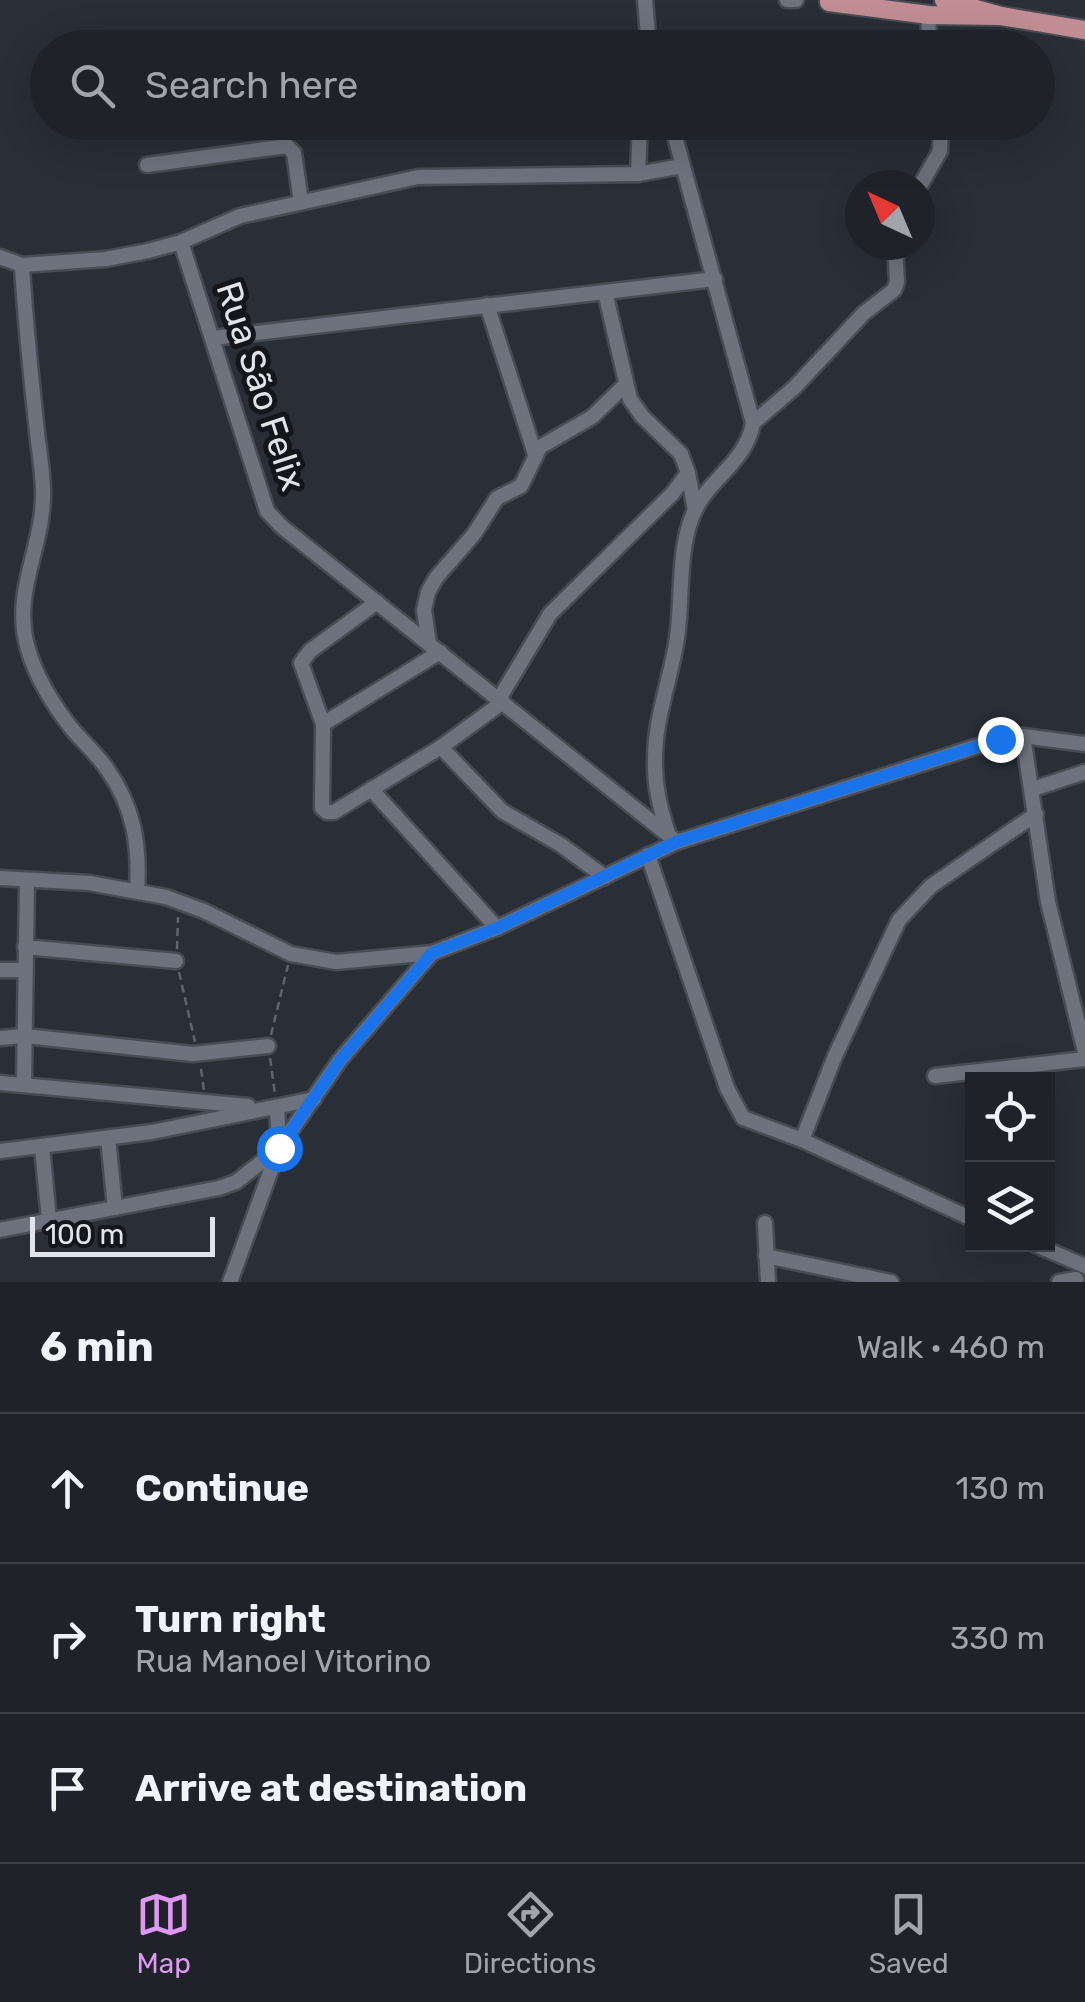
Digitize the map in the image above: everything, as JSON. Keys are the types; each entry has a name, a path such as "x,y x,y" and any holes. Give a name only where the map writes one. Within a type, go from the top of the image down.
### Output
{"main road":[{"path":"944,0 1001,16 1085,30"},
{"path":"827,1 928,15 1001,16"}],"street":[{"path":"645,0 647,30"},
{"path":"787,0 796,0"},
{"path":"928,15 928,30"},
{"path":"638,174 639,140"},
{"path":"676,140 753,423 750,439 737,460 695,510"},
{"path":"931,170 940,140"},
{"path":"147,165 287,146 294,153 301,202"},
{"path":"0,257 22,265 106,259 181,242 240,216 418,178 638,174 682,166"},
{"name":"Rua São Felix","path":"181,242 244,445 268,510 281,526 672,838"},
{"path":"753,423 794,388 864,313 894,290 896,260"},
{"path":"22,265 24,321 44,489 42,525 30,558 23,621 28,648 43,684 70,726 107,768 132,817 140,854 137,891"},
{"path":"213,338 715,279"},
{"path":"605,292 624,385 642,416 681,454 695,510 685,558 677,637 654,753 655,785 672,838"},
{"path":"487,306 535,454"},
{"path":"323,724 434,648 424,610 428,592 498,498 521,486 535,454 548,439 592,417 624,385"},
{"path":"376,602 301,663 323,724 322,808 327,812 334,812 441,747 501,701 550,614 672,494 688,473"},
{"path":"936,1076 1085,1056 1048,902 1023,736"},
{"path":"0,878 137,891 178,902 291,954 336,962 432,953 497,928 606,877 672,838 1000,739 1023,736 1085,744"},
{"path":"441,747 502,811 606,877"},
{"path":"1033,789 1085,772"},
{"path":"371,788 497,928"},
{"path":"802,1140 835,1056 899,920 931,886 1036,814"},
{"path":"648,854 735,1108 752,1124 802,1140 965,1215"},
{"path":"24,1084 27,880"},
{"path":"25,947 176,961"},
{"path":"230,1282 279,1148 340,1060 432,953"},
{"path":"0,970 23,970"},
{"path":"0,1038 24,1036 198,1054 268,1046"},
{"path":"0,1082 271,1108"},
{"path":"0,1151 108,1138 314,1098"},
{"path":"271,1108 279,1148"},
{"path":"108,1138 115,1208"},
{"path":"42,1147 49,1220"},
{"path":"0,1230 218,1188 236,1182 279,1148"},
{"path":"764,1223 768,1282"},
{"path":"1047,1252 1081,1274"},
{"path":"766,1256 891,1282"},
{"path":"1059,1282 1081,1274"}],"path":[{"path":"178,902 176,961 206,1102"},
{"path":"271,1108 268,1046 291,954"}],"route":[{"path":"279,1148 340,1060 432,953 497,928 676,842 1000,739"}]}
